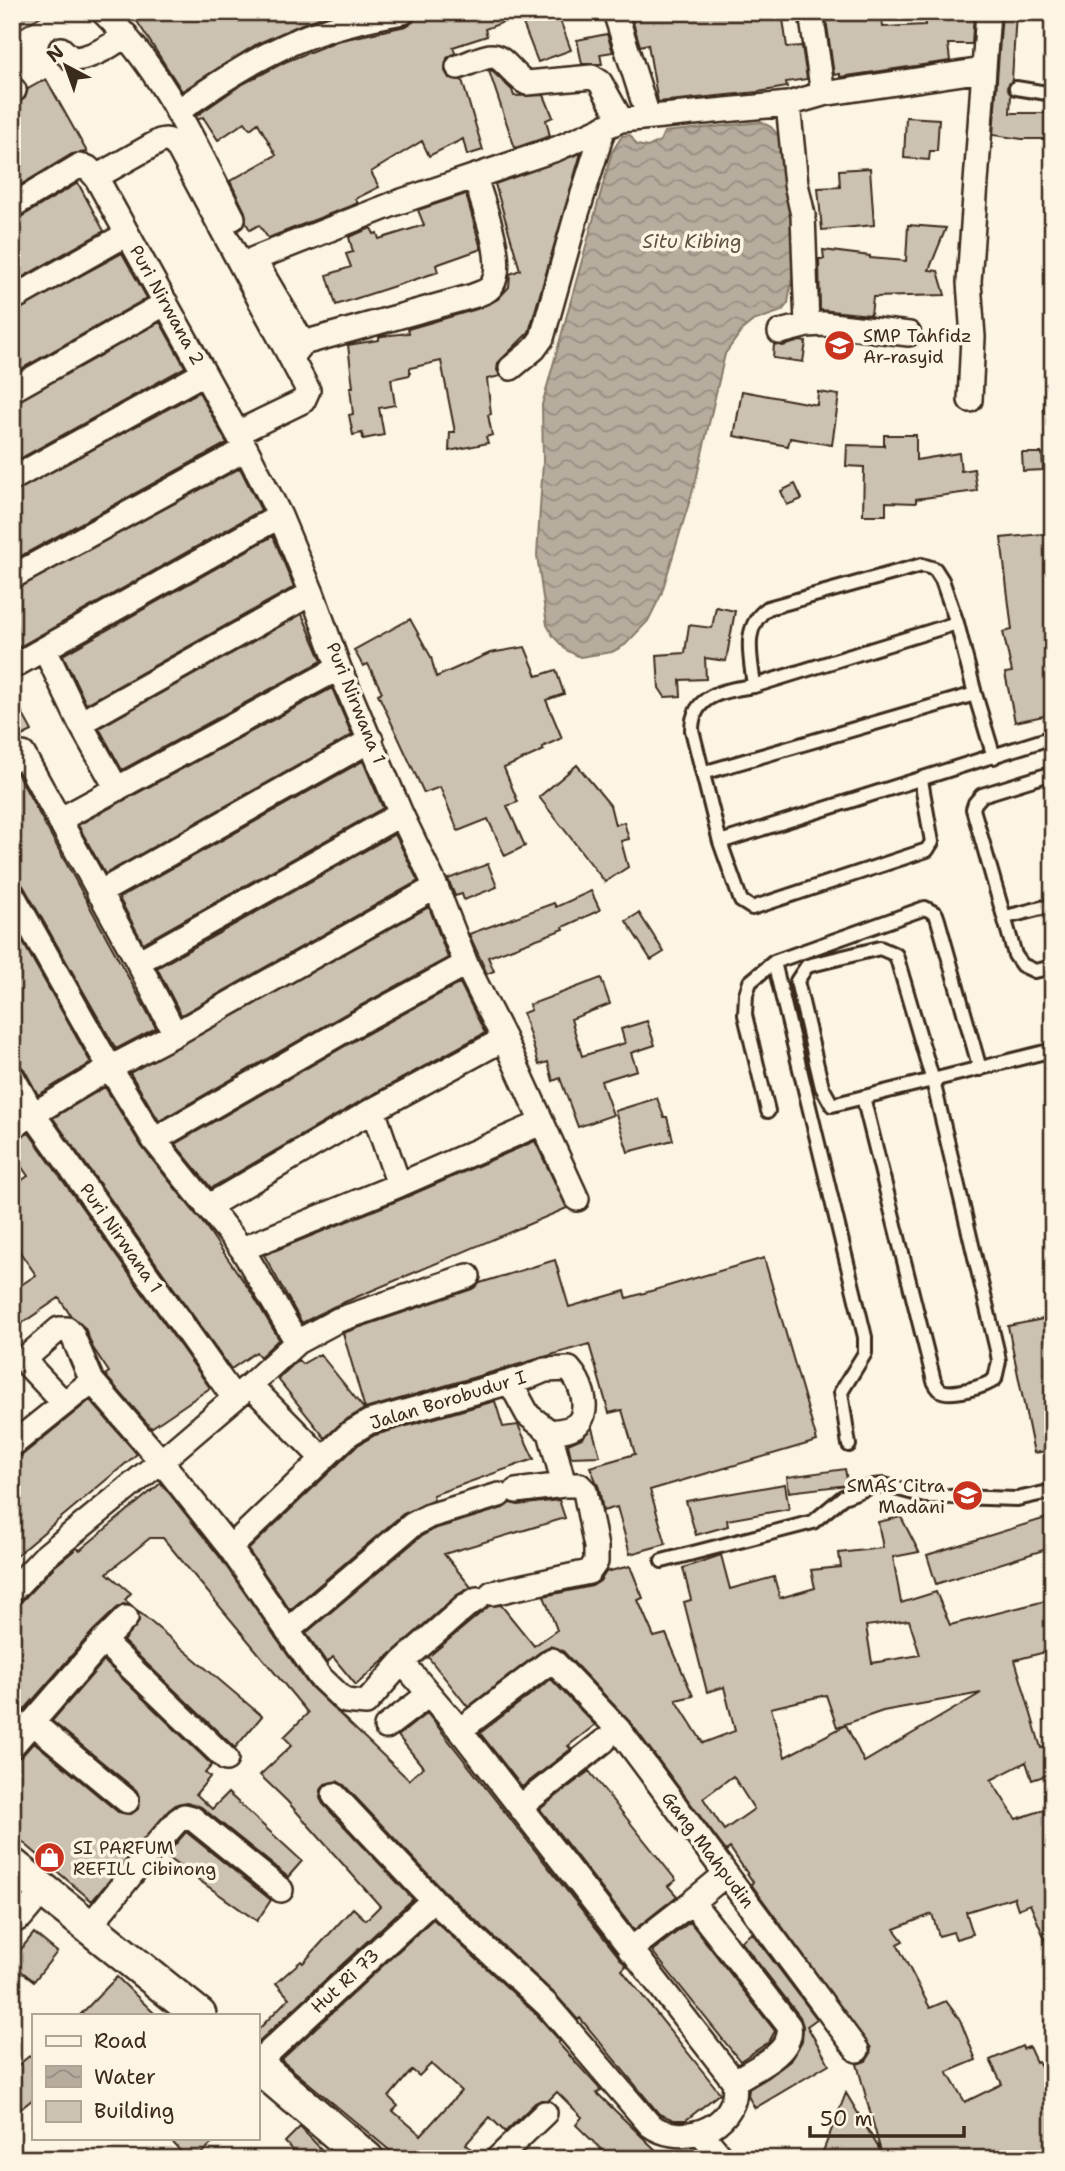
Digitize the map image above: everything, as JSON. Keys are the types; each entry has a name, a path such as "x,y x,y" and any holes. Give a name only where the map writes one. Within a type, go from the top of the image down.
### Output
{"main road":[{"path":"12,1865 198,2014"},
{"path":"259,2066 367,2159"}],"street":[{"path":"12,577 242,441 303,401 308,390 297,350 178,111 127,35 103,12"},
{"path":"178,111 247,65 295,41 337,26 402,12"},
{"path":"615,12 648,116"},
{"path":"811,12 823,94"},
{"path":"970,400 974,337 969,282 988,12"},
{"path":"61,49 72,59 78,59 113,45 127,35"},
{"path":"458,68 492,55 499,57 520,80 527,83 592,77 600,82 613,123 577,213 542,338 534,349 511,369"},
{"path":"254,259 396,202 556,149 613,123 648,116 788,104 823,94 983,71"},
{"path":"788,104 796,184 803,215 807,325"},
{"path":"12,206 160,141 166,139 172,142 179,149 297,350"},
{"name":"Puri Nirwana 2","path":"88,171 127,234 242,441"},
{"path":"297,350 488,290 497,274 496,261 493,238 475,177"},
{"path":"12,299 127,234"},
{"path":"12,390 166,303"},
{"path":"780,332 824,324 909,334"},
{"path":"12,480 204,373"},
{"name":"Puri Nirwana 1","path":"242,441 280,516 339,668 401,814 436,887 466,964 504,1039 577,1199"},
{"path":"12,667 280,516"},
{"path":"80,723 312,593"},
{"path":"45,650 80,723 117,789"},
{"path":"61,819 339,668"},
{"path":"99,893 371,740"},
{"path":"12,760 23,754 61,819 175,1034"},
{"path":"138,962 401,814"},
{"path":"12,1127 110,1068 436,887"},
{"path":"12,894 110,1068 154,1140 242,1249 297,1342"},
{"path":"154,1140 466,964"},
{"path":"206,1207 373,1110 504,1039"},
{"name":"Puri Nirwana 1","path":"12,1076 33,1114 242,1392 323,1459"},
{"path":"373,1110 398,1185"},
{"path":"242,1249 541,1123"},
{"path":"12,1591 44,1557 161,1461 297,1342 338,1320 468,1276"},
{"path":"64,1403 28,1365 27,1360 29,1355 59,1329 67,1329 72,1334 92,1381 161,1461 230,1548 287,1631 319,1676 345,1701 366,1703 402,1662 466,1606 485,1596 589,1572 596,1562 596,1547 585,1492 579,1485 564,1485 508,1493 429,1516 386,1544 287,1631"},
{"name":"Jalan Borobudur I","path":"230,1548 349,1434 369,1422 555,1368 569,1369 576,1376 583,1399 582,1418 571,1427 550,1432"},
{"path":"12,1445 92,1381"},
{"path":"510,1382 527,1415 550,1432 564,1485"},
{"path":"12,1746 126,1618"},
{"path":"103,1641 226,1759"},
{"name":"Gang Mahpudin","path":"460,1730 552,1660 619,1730 857,2050"},
{"path":"334,1795 433,1900 547,2005 650,2125 659,2132 676,2136 701,2133 732,2104 734,2081 460,1730 402,1662"},
{"path":"386,1727 429,1695"},
{"path":"33,1723 127,1801"},
{"path":"520,1807 604,1741"},
{"path":"88,1928 153,1848 178,1819 184,1816 192,1818 281,1890"},
{"path":"630,1950 726,1874"},
{"path":"12,1922 21,1917 43,1891"},
{"name":"Hut Ri 73","path":"259,2062 433,1900"},
{"path":"692,1902 789,2026 791,2035 779,2052 734,2081"},
{"path":"497,2159 545,2113"},
{"path":"701,2133 723,2159"}],"lane":[{"path":"1016,88 1053,94"},
{"path":"754,686 750,639 752,625 768,608 922,565 930,566 942,580 957,623 994,757"},
{"path":"921,780 932,842 927,850 752,908 741,901 720,842 692,730 692,719 707,698 721,691 754,686 957,623"},
{"path":"703,773 975,694"},
{"path":"720,842 1053,737"},
{"path":"1053,773 982,795 975,803 974,814 1015,955 1022,965 1035,971 1053,967"},
{"path":"1006,917 1053,905"},
{"path":"768,1111 745,1015 750,982 774,962 921,910 931,909 938,920 980,1069"},
{"path":"863,1097 934,1381 939,1390 947,1393 977,1388 995,1378 999,1361 933,1081 896,956 880,948 807,966 800,972 797,981 822,1087 832,1105 863,1097 933,1081 1053,1050"},
{"path":"774,962 865,1337 865,1353 841,1392 849,1445"},
{"path":"662,1561 813,1522 843,1497 873,1486 884,1485 925,1496 1003,1499 1017,1499 1053,1491"}],"water":[{"name":"Situ Kibing","path":"761,122 771,127 785,148 792,231 792,278 788,303 782,311 753,321 743,329 725,354 696,480 661,595 648,621 625,645 612,652 580,657 566,650 547,625 537,555 543,462 542,405 612,152 622,136 630,135 637,145 648,147 660,141 664,132"}],"building":[{"path":"12,12 48,12 12,33"},
{"path":"131,12 337,12 257,44 182,91"},
{"path":"557,12 571,50 538,62 520,16 485,29 487,36 453,47 455,53 447,58 445,71 449,78 462,80 483,150 467,155 463,139 429,156 422,141 371,172 379,187 355,199 358,203 268,238 259,225 250,230 245,212 230,181 276,155 258,123 250,129 245,122 218,140 203,117 198,120 196,116 241,85 285,62 337,41 406,26 413,22 417,13"},
{"path":"630,12 782,12 787,47 802,46 807,79 786,82 787,87 758,92 658,102 648,44 640,46"},
{"path":"825,12 881,12 883,27 925,25 925,12 974,12 972,44 948,44 950,61 840,77 840,74 834,75"},
{"path":"1002,12 1016,12 1012,80 1007,87 1011,95 1010,113 1053,113 1053,139 993,135"},
{"path":"607,34 613,52 600,54 602,64 582,64 577,40"},
{"path":"489,71 512,90 514,96 544,95 553,117 546,120 550,136 515,148"},
{"path":"46,79 87,152 72,154 12,190 12,105 25,98 28,89"},
{"path":"906,117 939,119 937,151 930,151 929,160 904,158"},
{"path":"581,153 529,332 498,363 500,376 487,379 491,414 488,415 492,435 486,437 488,443 449,451 450,432 455,432 441,361 410,368 410,375 391,379 395,405 379,408 384,435 363,439 362,433 353,435 349,415 353,414 350,387 353,387 348,345 379,340 382,336 409,333 408,329 477,309 498,299 509,287 510,274 520,270 495,184"},
{"path":"870,168 874,225 822,230 818,188 840,187 839,170"},
{"path":"78,183 104,231 12,283 12,220"},
{"path":"466,194 481,249 436,265 438,272 336,305 327,275 351,267 346,254 353,252 349,237 371,228 379,239 424,225 418,210"},
{"path":"908,225 946,228 929,270 938,271 945,295 873,297 871,315 820,310 819,259 824,259 823,250 906,261"},
{"path":"122,253 147,298 12,374 12,313"},
{"path":"160,322 185,367 12,463 12,404"},
{"path":"806,342 803,362 773,358 774,344 783,346"},
{"path":"742,391 817,405 818,392 839,395 832,445 790,438 788,446 734,436"},
{"path":"199,392 227,443 12,561 12,493"},
{"path":"884,435 916,435 916,460 959,453 961,471 974,469 977,491 916,499 916,503 886,502 886,515 863,515 864,467 846,466 847,445 884,446"},
{"path":"1022,453 1042,453 1043,470 1023,471"},
{"path":"240,468 261,510 12,651 12,591"},
{"path":"795,484 802,499 787,505 781,491"},
{"path":"1053,533 1053,714 1015,722 1005,673 1012,672 1003,632 1012,630 1001,538"},
{"path":"273,536 294,587 86,704 63,655"},
{"path":"716,607 735,611 726,661 705,658 706,679 680,680 681,696 665,697 659,688 657,655 685,653 689,625 712,628"},
{"path":"302,614 322,661 122,770 99,728"},
{"path":"410,619 431,657 436,677 490,653 525,647 537,676 556,670 564,694 546,700 562,738 542,747 544,750 504,768 518,802 507,806 525,846 505,856 488,819 458,831 440,787 424,793 378,694 382,692 368,664 363,666 354,650"},
{"path":"332,688 352,735 105,874 78,825"},
{"path":"12,694 32,731 12,741"},
{"path":"363,761 383,808 143,943 119,898"},
{"path":"577,765 610,805 615,825 624,822 629,839 621,841 628,867 605,882 539,797"},
{"path":"17,773 156,1028 116,1049 24,887 20,882 12,880 12,774"},
{"path":"395,834 418,881 181,1015 157,968"},
{"path":"488,864 497,887 464,900 462,894 455,896 448,879"},
{"path":"591,891 600,910 563,927 564,929 488,957 494,971 487,974 469,934 554,903 556,907"},
{"path":"429,907 448,958 159,1121 130,1073"},
{"path":"639,913 664,952 651,960 626,921"},
{"path":"12,923 91,1063 38,1095 24,1069 12,1062"},
{"path":"601,978 610,1004 571,1019 582,1056 625,1043 621,1029 647,1021 655,1045 631,1053 637,1070 601,1081 613,1115 578,1127 560,1078 553,1081 548,1062 539,1065 523,1013 531,1010 529,1005"},
{"path":"460,983 485,1033 211,1188 175,1144 359,1038"},
{"path":"105,1087 142,1147 206,1227 251,1292 279,1339 260,1357 256,1352 231,1369 53,1118"},
{"path":"657,1098 664,1117 667,1117 673,1140 628,1152 615,1111"},
{"path":"29,1133 210,1388 151,1428 105,1375 109,1372 93,1348 85,1328 71,1316 59,1298 12,1330 12,1291 36,1275 12,1241 12,1187 28,1176 12,1153 12,1141"},
{"path":"535,1141 567,1208 333,1307 302,1323 264,1255"},
{"path":"764,1258 817,1441 650,1490 666,1544 630,1554 617,1507 603,1511 599,1488 590,1467 635,1454 622,1410 609,1413 589,1344 365,1409 343,1333 472,1289 480,1283 555,1260 569,1307 625,1291 627,1298"},
{"path":"1053,1317 1053,1450 1034,1453 1008,1326"},
{"path":"320,1354 364,1409 342,1422 325,1438 278,1379 298,1360 302,1364"},
{"path":"90,1400 137,1454 12,1559 12,1459 21,1456"},
{"path":"495,1401 503,1427 518,1425 534,1459 433,1495 434,1500 403,1514 290,1610 248,1550 358,1445 375,1435"},
{"path":"592,1428 600,1456 571,1457 568,1444 582,1438"},
{"path":"845,1469 848,1485 789,1492 787,1477"},
{"path":"161,1483 219,1556 308,1684 409,1780 423,1767 398,1736 427,1713 626,1966 622,1970 720,2093 686,2120 674,2120 659,2114 580,2018 578,2020 556,1995 443,1890 344,1785 337,1781 325,1784 321,1790 320,1798 323,1804 413,1899 259,2041 259,2029 289,1998 276,1983 301,1961 303,1963 353,1908 366,1920 380,1906 287,1801 260,1775 292,1745 284,1737 308,1713 163,1538 150,1538 107,1573 131,1593 125,1600 131,1605 123,1604 117,1608 93,1631 12,1724 12,1605 22,1601 54,1567 77,1548 80,1550"},
{"path":"785,1484 789,1509 727,1520 728,1526 696,1535 686,1501"},
{"path":"559,1500 565,1518 444,1554 471,1587 457,1595 356,1685 333,1657 327,1663 306,1633 420,1537 434,1529 503,1508 510,1503 518,1505"},
{"path":"901,1517 919,1552 893,1557 901,1603 936,1592 950,1625 1053,1599 1053,1650 1015,1660 1041,1748 1053,1745 1053,1773 1032,1780 1026,1762 991,1780 1016,1819 1053,1807 1053,1958 1030,1904 1018,1909 1014,1897 966,1912 973,1934 956,1939 953,1932 939,1936 932,1914 894,1929 903,1941 897,1944 930,2008 946,2001 960,2020 976,2060 947,2072 965,2102 1002,2084 990,2060 1022,2046 1023,2049 1029,2047 1036,2062 1038,2061 1053,2088 1053,2152 1039,2159 820,2159 846,2093 881,2152 857,2064 866,2061 871,2048 751,1884 753,1882 730,1848 726,1851 630,1722 562,1650 550,1646 544,1649 468,1707 428,1657 489,1606 501,1605 534,1646 557,1630 544,1596 592,1586 600,1581 606,1572 630,1566 643,1598 638,1600 654,1637 666,1634 693,1696 676,1700 703,1743 735,1731 724,1687 707,1692 684,1602 691,1600 683,1568 721,1555 730,1589 774,1577 780,1598 815,1588 811,1570 841,1567 839,1553 883,1548 878,1522","holes":["909,1620 920,1655 872,1663 866,1626","981,1693 864,1762 846,1725 785,1757 771,1708 826,1695 837,1727 883,1711","733,1776 754,1809 724,1830 703,1798"]},
{"path":"1046,1518 1053,1547 936,1584 927,1555"},
{"path":"138,1611 262,1716 235,1748 123,1641 139,1622"},
{"path":"104,1661 212,1765 205,1773 210,1777 196,1794 212,1809 228,1793 302,1861 288,1877 201,1807 187,1802 177,1804 168,1811 92,1901 12,1833 12,1760 22,1756 34,1742 118,1812 131,1814 138,1809 140,1797 136,1790 52,1721"},
{"path":"551,1679 595,1725 568,1746 571,1749 522,1787 480,1733"},
{"path":"589,1771 676,1880 668,1886 677,1896 634,1930 540,1809"},
{"path":"186,1832 271,1900 257,1921 165,1856"},
{"path":"433,1919 537,2015 560,2041 558,2043 601,2090 597,2093 665,2159 611,2159 576,2125 582,2117 557,2092 549,2100 535,2103 505,2132 490,2117 466,2144 481,2159 400,2159 281,2060","holes":["431,2064 461,2091 421,2135 393,2111 398,2106 389,2097 412,2070 419,2076"]},
{"path":"690,1922 775,2031 769,2042 740,2061 652,1951"},
{"path":"34,1933 57,1952 34,1981 12,1964 12,1960"},
{"path":"752,1933 817,2019 807,2026 829,2064 755,2108 748,2096 749,2089 790,2061 802,2041 803,2026 800,2017 741,1941"},
{"path":"117,1977 155,2014 81,2014"},
{"path":"32,2054 32,2100 12,2116 12,2070"},
{"path":"300,2127 323,2151 315,2159 300,2159 285,2142"},
{"path":"171,2140 216,2140 195,2159 187,2159"}],"place":[{"name":"SMP Tahfidz Ar-rasyid","path":"840,346"},
{"name":"SMAS Citra Madani","path":"968,1496"},
{"name":"SI PARFUM REFILL Cibinong","path":"50,1858"}]}
